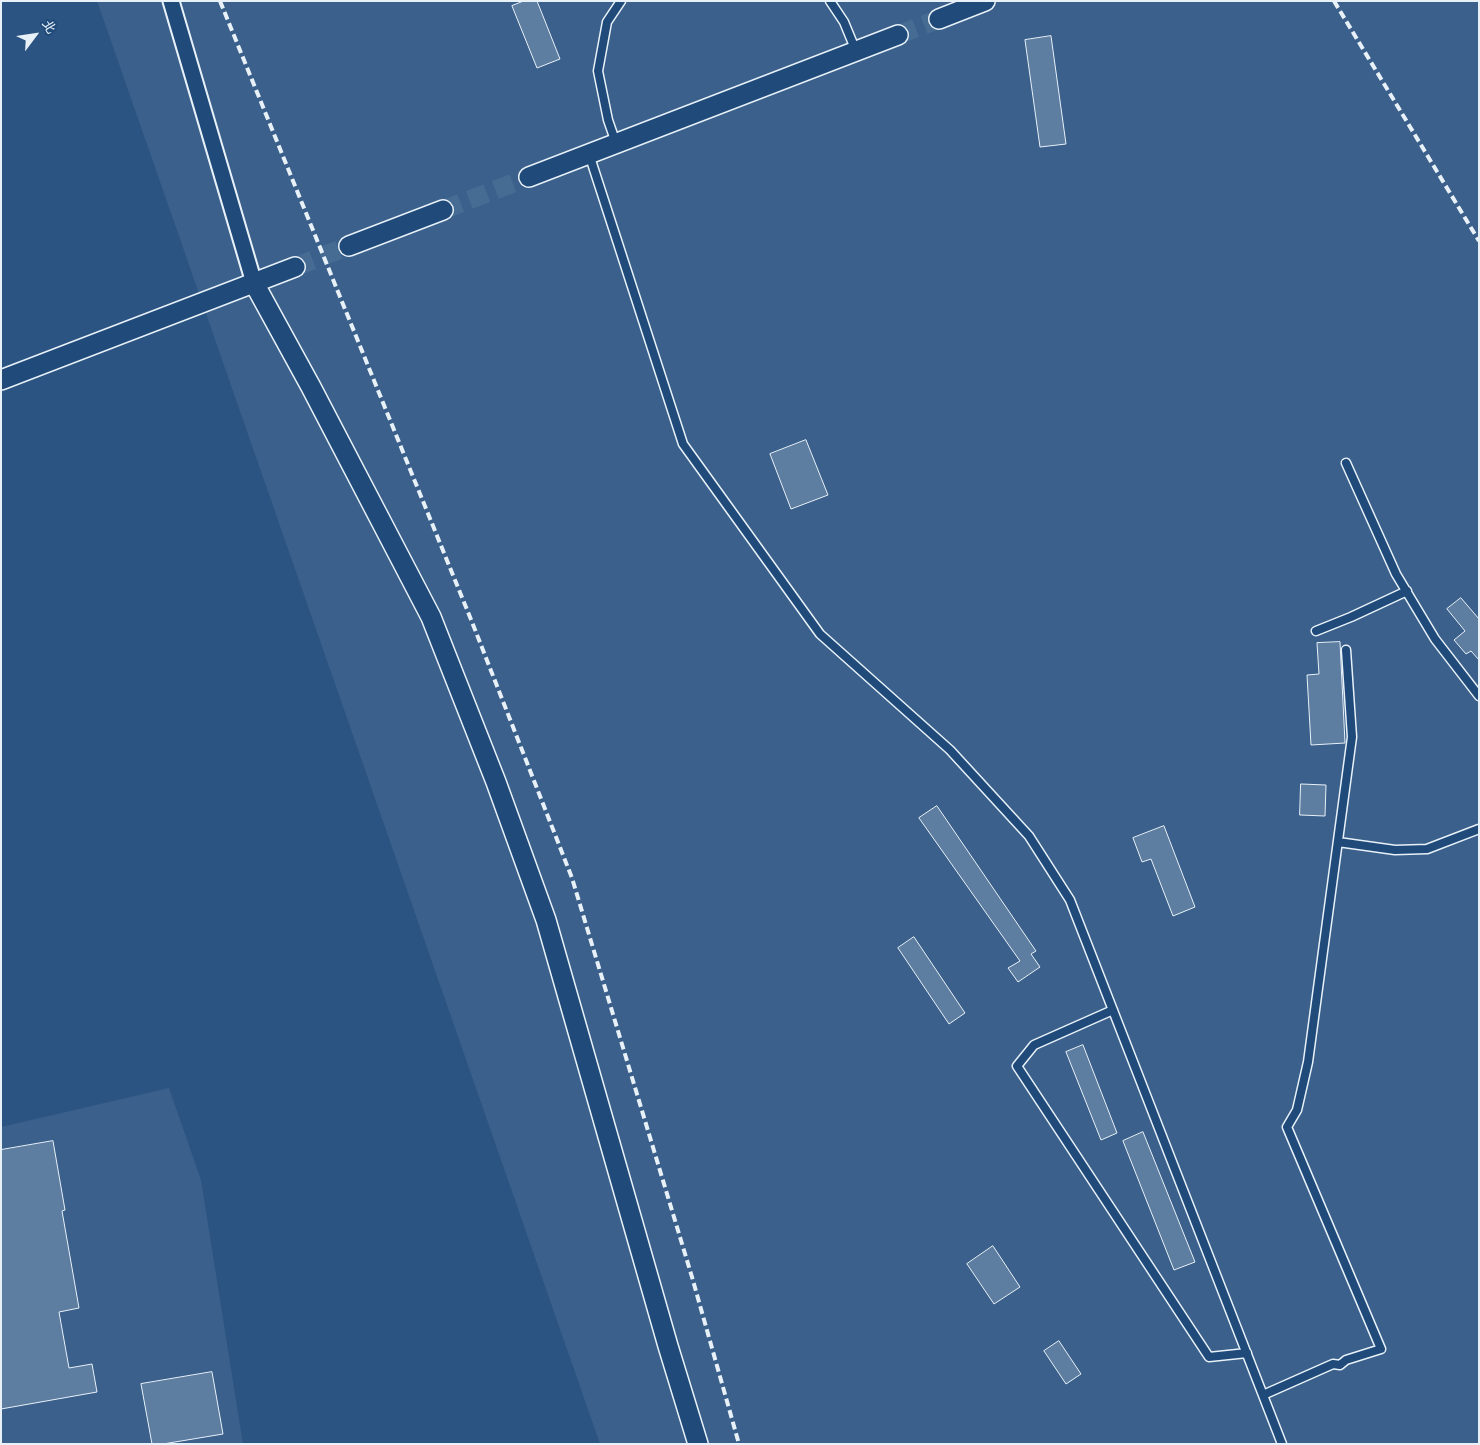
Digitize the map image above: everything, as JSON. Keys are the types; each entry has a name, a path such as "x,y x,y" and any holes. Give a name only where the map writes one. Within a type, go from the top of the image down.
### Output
{"street":[{"path":"171,1 254,283 311,387 431,617 496,782 546,920 668,1346 698,1444"},
{"path":"939,19 985,1"},
{"path":"529,177 898,35"},
{"path":"349,246 443,210"},
{"path":"1,380 295,267"}],"lane":[{"path":"616,143 608,120 598,71 607,22 621,1"},
{"path":"830,1 844,22 856,51"},
{"path":"589,154 683,444 820,634 950,750 1029,836 1070,900 1282,1444"},
{"path":"1346,463 1396,574 1435,639 1479,696"},
{"path":"1316,631 1407,591"},
{"path":"1263,1395 1333,1364 1340,1365 1346,1360 1381,1350 1287,1127 1297,1110 1308,1062 1352,737 1346,650"},
{"path":"1338,842 1395,850 1426,849 1479,828"},
{"path":"1112,1010 1034,1045 1017,1066 1209,1357 1247,1353"}],"shaded area":[{"path":"97,1 1479,1 1479,1444 600,1444"},
{"path":"169,1088 201,1180 243,1444 1,1444 1,1127"}],"building":[{"path":"524,1 537,1 560,59 537,68 512,6"},
{"path":"1051,36 1066,144 1040,147 1025,40"},
{"path":"806,440 828,495 791,509 770,454"},
{"path":"1461,598 1479,619 1479,660 1471,651 1466,654 1454,640 1465,631 1447,609"},
{"path":"1340,642 1345,743 1311,745 1307,675 1319,674 1317,643"},
{"path":"1301,784 1326,785 1325,816 1300,815"},
{"path":"937,806 1036,951 1031,954 1040,967 1018,982 1008,968 1020,961 919,818"},
{"path":"1164,826 1195,907 1173,916 1151,859 1142,862 1133,838"},
{"path":"914,937 965,1013 949,1024 898,948"},
{"path":"1083,1045 1117,1133 1101,1140 1066,1052"},
{"path":"1143,1132 1195,1262 1174,1270 1123,1141"},
{"path":"53,1141 65,1210 62,1211 79,1308 59,1312 69,1368 92,1364 97,1392 1,1409 1,1150"},
{"path":"993,1246 1020,1287 994,1304 967,1264"},
{"path":"1059,1341 1081,1374 1066,1384 1044,1351"},
{"path":"212,1372 223,1434 163,1444 152,1444 141,1384"}],"tunnel":[{"path":"898,35 939,19"},
{"path":"443,210 529,177"},
{"path":"295,267 349,246"}],"railway":[{"path":"220,1 472,622 572,878 692,1277 739,1444"},
{"path":"1334,1 1479,241"}]}
